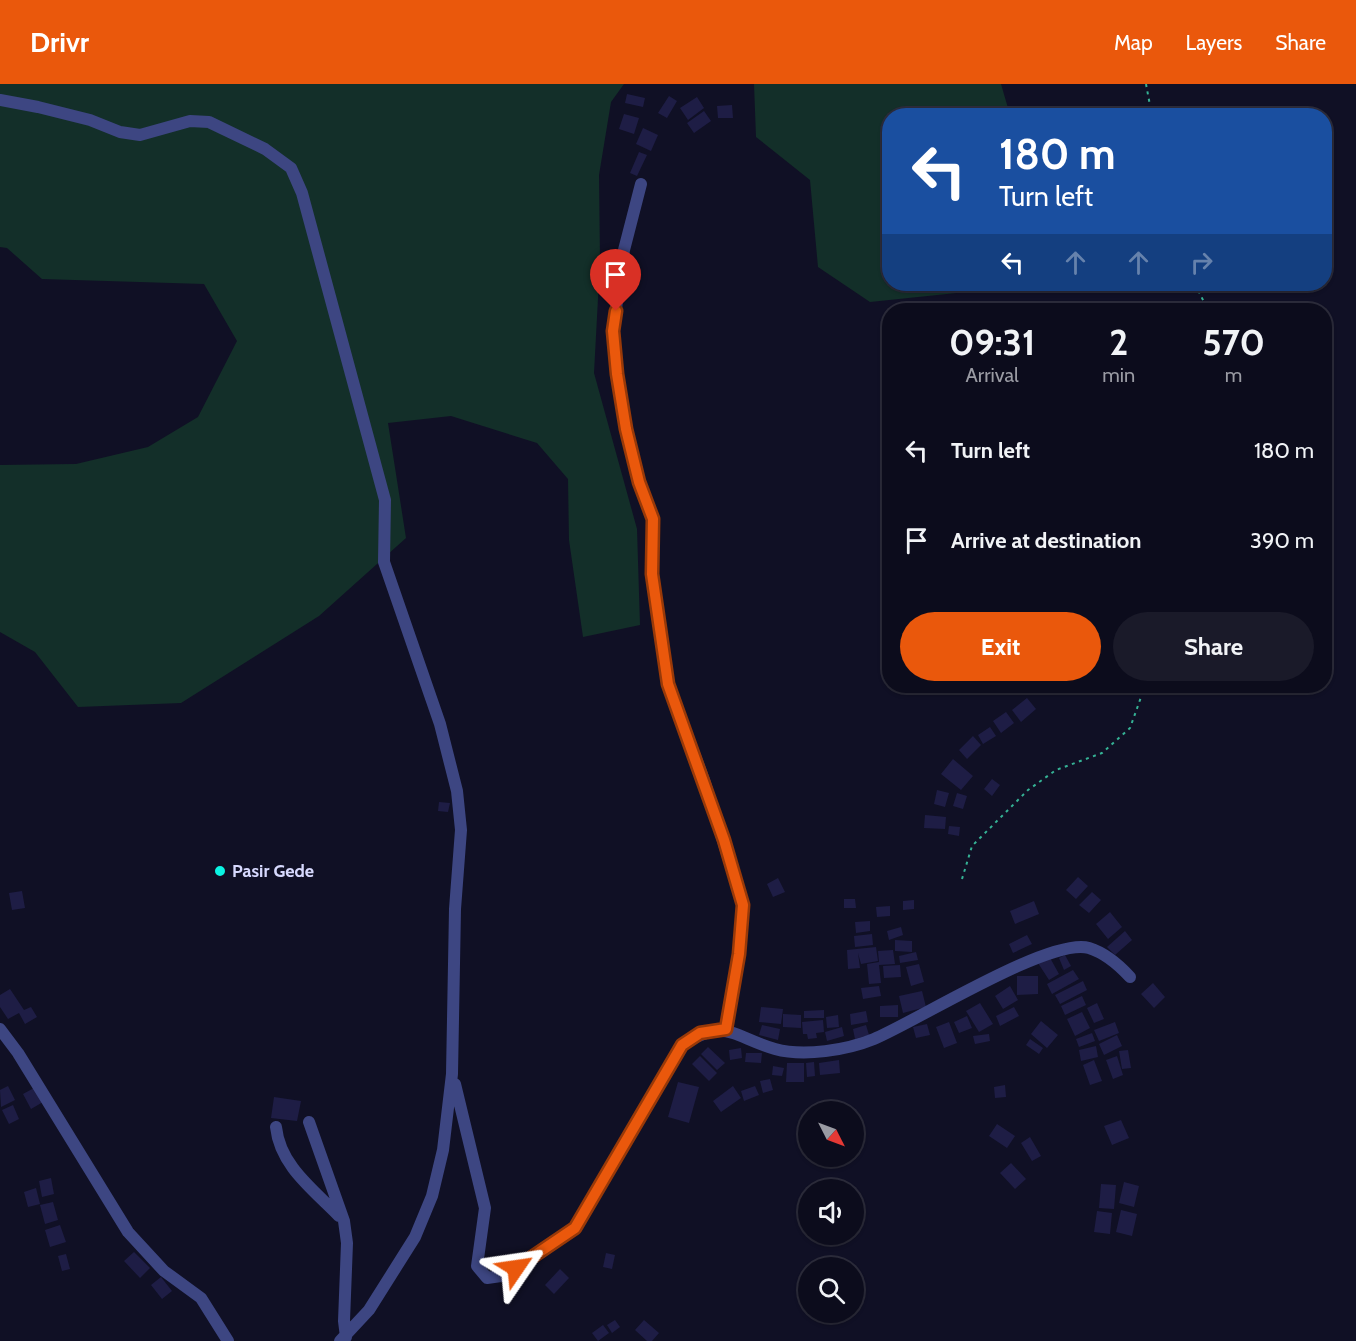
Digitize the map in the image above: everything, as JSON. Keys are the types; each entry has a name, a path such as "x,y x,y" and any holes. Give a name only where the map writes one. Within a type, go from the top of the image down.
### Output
{"street":[{"path":"0,100 38,107 90,120 120,132 140,135 190,121 209,122 265,148 291,168 302,193 385,500 384,562 440,724 457,791 461,830 455,909 452,1074 443,1150 432,1196 415,1237 369,1310 343,1339"},
{"path":"641,184 624,250 613,331 617,374 626,429 639,482 653,519 652,574 668,684 728,850 743,905 739,954 726,1029"},
{"path":"452,1074 485,1208 477,1266 487,1278 501,1276 530,1260 575,1228 682,1045 700,1033 726,1029 777,1049 807,1051 843,1047 873,1040 1032,958 1075,949 1088,948 1105,956 1130,977"},
{"path":"0,1029 18,1053 128,1232 164,1270 201,1298 228,1341"},
{"path":"309,1122 344,1221 347,1243 343,1339"},
{"path":"276,1127 277,1142 286,1159 344,1221"}],"path":[{"path":"1146,84 1150,108"},
{"path":"962,879 972,846 1028,790 1056,770 1102,753 1130,728 1142,693"}],"green space":[{"path":"0,84 624,84 611,102 599,175 600,261 594,373 637,529 640,625 583,637 569,540 568,479 537,443 451,416 388,423 406,538 319,616 181,703 78,707 35,652 0,632 0,465 76,464 148,447 198,417 237,341 204,284 42,279 7,248 0,247"},
{"path":"754,84 1001,84 1008,108 882,108 882,291 968,291 870,302 818,267 810,180 756,137"}],"building":[{"path":"627,94 645,98 643,107 625,103"},
{"path":"669,96 677,101 667,118 658,113"},
{"path":"697,97 704,108 688,120 680,108"},
{"path":"732,105 733,118 718,118 717,106"},
{"path":"704,111 711,121 694,133 687,123"},
{"path":"624,114 639,118 634,134 619,129"},
{"path":"643,128 658,135 651,151 636,144"},
{"path":"639,152 647,155 637,176 630,173"},
{"path":"1027,698 1036,709 1021,722 1012,710"},
{"path":"1006,712 1014,723 1001,733 993,721"},
{"path":"990,727 996,736 983,744 978,735"},
{"path":"973,736 981,745 967,759 959,750"},
{"path":"953,759 973,776 961,790 941,774"},
{"path":"992,779 1000,785 992,796 984,789"},
{"path":"937,790 949,793 945,807 934,804"},
{"path":"957,793 967,796 963,809 953,806"},
{"path":"439,802 450,803 448,812 438,811"},
{"path":"925,815 946,817 945,829 924,828"},
{"path":"949,826 960,827 959,836 948,834"},
{"path":"1078,877 1088,886 1076,899 1066,890"},
{"path":"778,878 785,892 773,897 767,884"},
{"path":"22,891 25,908 12,910 9,893"},
{"path":"1092,892 1101,900 1089,913 1079,905"},
{"path":"844,899 855,899 856,908 844,908"},
{"path":"914,900 914,909 903,910 903,901"},
{"path":"1034,901 1039,914 1015,924 1010,911"},
{"path":"890,906 890,916 877,917 876,907"},
{"path":"1110,912 1122,927 1108,939 1096,924"},
{"path":"870,921 870,931 856,933 855,922"},
{"path":"901,927 903,935 889,940 887,931"},
{"path":"1125,931 1132,940 1115,955 1107,947"},
{"path":"872,934 873,945 855,947 854,936"},
{"path":"1027,935 1032,944 1013,953 1009,944"},
{"path":"895,940 912,941 912,952 895,951"},
{"path":"876,947 878,961 861,964 858,953 860,968 848,969 847,950"},
{"path":"893,950 895,964 879,965 881,983 869,984 867,964 879,962 878,951"},
{"path":"916,952 918,960 900,963 899,956"},
{"path":"1065,955 1071,966 1064,970 1059,958"},
{"path":"1049,956 1059,974 1049,980 1038,963"},
{"path":"919,964 924,982 911,986 906,967"},
{"path":"900,965 901,977 884,978 883,966"},
{"path":"1073,970 1079,979 1052,994 1047,984"},
{"path":"1017,976 1038,976 1038,994 1017,995"},
{"path":"1083,981 1087,990 1060,1004 1055,995"},
{"path":"1153,983 1165,997 1154,1008 1141,994"},
{"path":"879,986 881,996 863,999 861,988"},
{"path":"1010,986 1018,1000 1003,1009 995,996"},
{"path":"10,989 24,1010 31,1007 37,1017 25,1024 19,1013 8,1019 0,1007 0,995"},
{"path":"922,991 926,1007 903,1013 899,996"},
{"path":"1082,996 1086,1005 1065,1015 1061,1006"},
{"path":"980,1003 993,1024 979,1032 966,1011"},
{"path":"1097,1003 1104,1019 1094,1023 1087,1008"},
{"path":"898,1005 898,1017 880,1017 880,1006"},
{"path":"761,1007 783,1009 781,1024 759,1022"},
{"path":"1014,1007 1019,1016 1000,1026 996,1016"},
{"path":"824,1010 824,1018 804,1018 804,1011"},
{"path":"866,1011 868,1022 851,1025 850,1014"},
{"path":"1082,1012 1090,1028 1075,1036 1067,1019"},
{"path":"783,1014 801,1015 801,1028 783,1027"},
{"path":"838,1015 839,1027 827,1028 826,1017"},
{"path":"967,1016 972,1028 959,1033 954,1022"},
{"path":"823,1020 824,1032 816,1033 817,1038 808,1039 807,1034 803,1034 802,1022"},
{"path":"1041,1021 1058,1035 1047,1048 1031,1034"},
{"path":"949,1022 957,1043 944,1048 936,1027"},
{"path":"1115,1022 1119,1033 1099,1041 1094,1030"},
{"path":"927,1024 930,1035 916,1038 913,1027"},
{"path":"762,1025 780,1029 778,1040 759,1035"},
{"path":"866,1025 869,1035 855,1039 853,1029"},
{"path":"842,1027 844,1036 827,1041 825,1032"},
{"path":"1092,1033 1095,1041 1079,1047 1076,1039"},
{"path":"989,1034 990,1041 975,1044 973,1036"},
{"path":"1117,1035 1122,1046 1104,1055 1099,1044"},
{"path":"1030,1039 1043,1048 1039,1054 1026,1045"},
{"path":"1096,1046 1098,1057 1081,1061 1079,1050"},
{"path":"708,1047 725,1063 717,1070 701,1054"},
{"path":"741,1048 742,1058 730,1060 729,1050"},
{"path":"1128,1050 1131,1068 1122,1069 1119,1051"},
{"path":"746,1053 762,1053 761,1063 745,1062"},
{"path":"700,1056 717,1073 709,1081 692,1064"},
{"path":"1117,1056 1123,1075 1113,1079 1106,1060"},
{"path":"839,1060 840,1073 820,1075 819,1063"},
{"path":"1094,1060 1102,1081 1090,1085 1083,1065"},
{"path":"814,1062 815,1076 807,1077 806,1063"},
{"path":"787,1063 804,1063 804,1082 786,1082"},
{"path":"773,1066 784,1068 782,1076 772,1075"},
{"path":"770,1079 773,1090 763,1093 760,1081"},
{"path":"678,1082 699,1087 689,1123 668,1117"},
{"path":"1005,1085 1006,1097 995,1098 994,1087"},
{"path":"8,1086 15,1100 1,1107 0,1090"},
{"path":"733,1086 741,1098 721,1112 713,1101"},
{"path":"755,1086 759,1095 744,1101 741,1091"},
{"path":"34,1088 43,1102 31,1109 23,1094"},
{"path":"274,1097 301,1101 297,1121 271,1118"},
{"path":"13,1105 19,1119 9,1124 2,1110"},
{"path":"1121,1120 1129,1138 1112,1145 1104,1126"},
{"path":"997,1124 1015,1136 1007,1148 989,1136"},
{"path":"1030,1137 1041,1156 1032,1161 1021,1143"},
{"path":"1011,1163 1026,1179 1015,1189 1000,1173"},
{"path":"51,1178 54,1194 42,1197 39,1181"},
{"path":"1124,1182 1139,1186 1134,1207 1119,1203"},
{"path":"1101,1184 1116,1185 1114,1209 1099,1208"},
{"path":"36,1188 40,1204 28,1207 24,1192"},
{"path":"53,1202 58,1220 45,1224 40,1205"},
{"path":"1121,1210 1137,1214 1132,1236 1116,1232"},
{"path":"1097,1211 1112,1213 1110,1234 1094,1232"},
{"path":"60,1225 66,1242 50,1247 45,1230"},
{"path":"134,1252 150,1268 140,1278 124,1261"},
{"path":"606,1253 615,1255 612,1269 603,1267"},
{"path":"66,1254 70,1269 62,1271 58,1256"},
{"path":"560,1269 569,1278 554,1294 545,1285"},
{"path":"161,1277 172,1291 162,1299 151,1285"},
{"path":"615,1320 620,1327 612,1333 607,1325"},
{"path":"644,1320 659,1333 652,1341 647,1341 635,1330"},
{"path":"603,1325 609,1333 598,1341 592,1333"}],"place":[{"name":"Pasir Gede","path":"220,871"}],"route":[{"path":"516,1268 575,1228 682,1045 700,1033 726,1029 739,954 743,905 704,780 668,684 652,574 653,519 639,482 626,429 613,331 616,311"}]}
